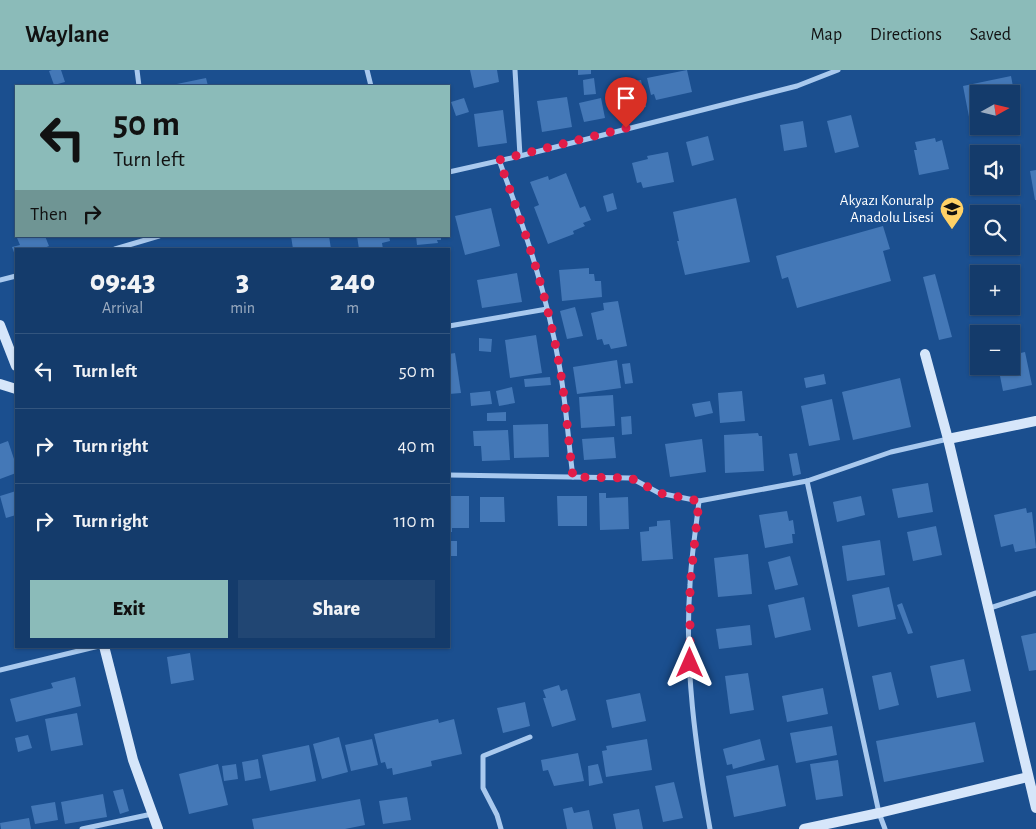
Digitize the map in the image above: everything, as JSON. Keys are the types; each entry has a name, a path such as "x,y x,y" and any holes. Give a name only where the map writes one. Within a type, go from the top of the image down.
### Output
{"street":[{"path":"137,70 139,85"},
{"path":"368,70 371,85"},
{"path":"515,70 520,156"},
{"path":"450,172 797,86 838,70"},
{"path":"499,160 530,243 547,309 560,365 573,477"},
{"path":"119,248 156,237"},
{"path":"0,280 15,276"},
{"path":"450,326 547,309"},
{"path":"0,325 15,363"},
{"path":"925,354 948,439 987,609 1032,776 1036,808"},
{"path":"0,384 15,389"},
{"path":"450,475 631,478 659,493 699,501 807,481 891,452 1036,421"},
{"path":"807,481 879,813 885,829"},
{"path":"699,501 690,586 690,663 699,768 710,829"},
{"path":"987,609 1036,593"},
{"path":"0,670 91,648"},
{"path":"105,648 133,760 158,829"},
{"path":"501,829 497,815 483,788 483,756 530,737"},
{"path":"804,829 1032,776"},
{"path":"82,829 152,814"}],"building":[{"path":"61,70 65,82 54,85 49,71"},
{"path":"470,70 497,70 499,82 474,88"},
{"path":"578,70 591,70 591,74 578,75"},
{"path":"687,70 692,92 656,100 654,94 651,95 647,78"},
{"path":"1011,76 1013,85 970,85 970,122 963,86"},
{"path":"206,78 208,85 172,85"},
{"path":"594,78 596,94 584,95 583,80"},
{"path":"641,80 646,107 623,110 619,84"},
{"path":"567,97 572,127 542,132 537,101"},
{"path":"464,98 469,112 456,116 451,102"},
{"path":"601,98 605,118 584,122 579,103"},
{"path":"503,110 507,143 478,147 474,114"},
{"path":"851,115 859,147 835,153 827,121"},
{"path":"803,121 807,147 784,151 780,125"},
{"path":"708,136 714,160 692,166 686,142"},
{"path":"935,138 936,142 942,140 949,169 919,175 914,150 917,150 915,142"},
{"path":"668,152 674,182 643,188 641,182 637,183 632,163 648,159 647,156"},
{"path":"1036,170 1036,200 1035,200 1030,171"},
{"path":"566,173 580,208 585,206 591,220 583,223 585,226 573,231 574,234 548,244 534,207 539,205 530,182 548,176 549,180"},
{"path":"613,193 617,209 607,212 603,196"},
{"path":"736,198 750,262 685,275 673,212"},
{"path":"491,208 500,246 465,255 455,216"},
{"path":"883,226 890,249 883,251 891,281 797,308 788,277 782,279 776,256"},
{"path":"45,237 49,246 44,248 15,248 15,255 12,247 20,245 17,238"},
{"path":"291,237 329,237 331,248 293,248"},
{"path":"357,237 389,237 390,241 382,243 383,248 359,248"},
{"path":"416,237 441,237 441,240 437,240 438,243 417,245"},
{"path":"589,268 589,274 594,274 595,281 601,281 602,297 562,301 559,270"},
{"path":"517,273 522,302 482,308 477,280"},
{"path":"935,274 952,337 939,340 923,277"},
{"path":"618,301 627,346 611,349 609,344 604,345 602,339 597,340 591,313 604,310 603,303"},
{"path":"575,307 583,336 567,339 560,311"},
{"path":"536,335 542,373 510,378 505,340"},
{"path":"479,338 492,339 491,352 479,351"},
{"path":"1025,352 1032,385 1003,391 1000,375 1020,375 1020,353"},
{"path":"455,353 461,393 450,394 450,354"},
{"path":"617,360 621,388 577,394 573,367"},
{"path":"630,363 633,383 625,384 622,364"},
{"path":"824,374 826,384 806,388 804,378"},
{"path":"550,377 551,385 525,387 524,379"},
{"path":"900,378 911,427 853,440 842,392"},
{"path":"512,387 515,403 499,406 496,391"},
{"path":"490,391 492,404 471,406 470,393"},
{"path":"742,391 745,421 720,423 718,393"},
{"path":"613,395 615,426 581,428 579,397"},
{"path":"832,399 840,440 809,446 801,406"},
{"path":"710,401 713,413 695,417 692,404"},
{"path":"506,412 506,421 487,421 487,413"},
{"path":"631,416 632,434 622,435 621,417"},
{"path":"548,424 549,457 514,458 513,425"},
{"path":"508,430 510,460 482,461 481,446 474,446 473,431"},
{"path":"758,433 759,436 762,436 764,471 725,473 724,435"},
{"path":"614,437 616,458 584,460 582,439"},
{"path":"702,439 706,472 670,477 665,444"},
{"path":"8,441 15,462 15,473 0,479 0,444"},
{"path":"797,453 801,474 793,476 789,454"},
{"path":"928,483 933,512 898,518 892,489"},
{"path":"15,491 15,515 6,518 0,496"},
{"path":"599,493 606,493 606,498 628,497 629,529 600,530"},
{"path":"450,496 469,496 469,528 452,528 452,532 450,532"},
{"path":"557,496 587,496 587,526 558,526"},
{"path":"861,496 865,515 837,522 833,502"},
{"path":"480,497 504,497 505,522 480,522"},
{"path":"1026,508 1027,513 1032,512 1036,548 1015,552 1013,544 1001,547 994,515"},
{"path":"787,511 789,521 793,520 795,534 792,534 793,543 765,548 759,515"},
{"path":"670,520 673,559 642,561 640,532 649,531 649,527 657,526 657,521"},
{"path":"936,526 942,555 913,561 907,532"},
{"path":"880,540 885,575 847,581 842,546"},
{"path":"450,541 457,541 457,556 450,556"},
{"path":"748,554 752,594 718,597 714,558"},
{"path":"790,556 798,585 775,590 768,562"},
{"path":"889,587 896,619 858,627 852,595"},
{"path":"804,597 811,630 775,638 768,605"},
{"path":"902,603 913,633 908,634 897,605"},
{"path":"750,625 752,645 719,649 716,629"},
{"path":"1036,633 1036,670 1029,671 1021,636"},
{"path":"190,653 194,680 171,684 167,657"},
{"path":"964,659 971,691 937,698 930,666"},
{"path":"891,672 899,705 879,710 872,676"},
{"path":"748,673 754,710 730,714 725,676"},
{"path":"75,677 81,706 16,722 10,699 53,688 51,683"},
{"path":"559,685 561,691 567,689 576,720 552,727 543,698 546,698 543,690"},
{"path":"823,688 828,714 787,722 782,696"},
{"path":"640,693 646,721 612,728 606,700"},
{"path":"525,702 530,726 503,733 497,708"},
{"path":"77,713 83,745 51,751 45,719"},
{"path":"438,719 439,723 454,719 462,754 431,761 432,766 393,775 392,768 387,769 385,762 381,763 374,734"},
{"path":"975,722 984,762 884,782 876,741"},
{"path":"832,726 837,755 796,763 790,733"},
{"path":"28,735 32,748 18,752 15,738"},
{"path":"339,737 348,772 322,779 313,744"},
{"path":"372,739 378,765 351,771 345,745"},
{"path":"647,739 652,770 606,777 602,751 607,750 606,746"},
{"path":"760,739 765,760 733,769 732,764 727,765 723,749"},
{"path":"309,745 316,781 270,791 262,755"},
{"path":"578,753 584,781 554,786 548,770 543,771 541,760"},
{"path":"258,759 261,778 245,781 242,762"},
{"path":"838,760 843,796 816,800 810,764"},
{"path":"218,764 228,805 189,814 179,774"},
{"path":"236,764 238,779 224,781 222,766"},
{"path":"598,764 603,783 589,786 588,766"},
{"path":"778,765 786,806 734,817 726,776"},
{"path":"674,782 683,818 663,822 655,786"},
{"path":"123,789 129,811 120,814 113,791"},
{"path":"103,794 107,817 65,824 61,802"},
{"path":"407,797 411,820 383,824 379,801"},
{"path":"360,799 365,825 345,829 254,829 252,819"},
{"path":"55,802 58,820 35,824 31,806"},
{"path":"572,807 574,813 589,810 593,829 567,829 563,809"},
{"path":"639,809 643,829 616,829 613,814"},
{"path":"29,818 31,829 1,829 0,823"}],"place":[{"name":"Akyazı Konuralp Anadolu Lisesi","path":"952,230"}],"route":[{"path":"626,128 499,160 530,243 547,309 560,365 573,477 631,478 659,493 699,501 690,586 690,663"}]}
